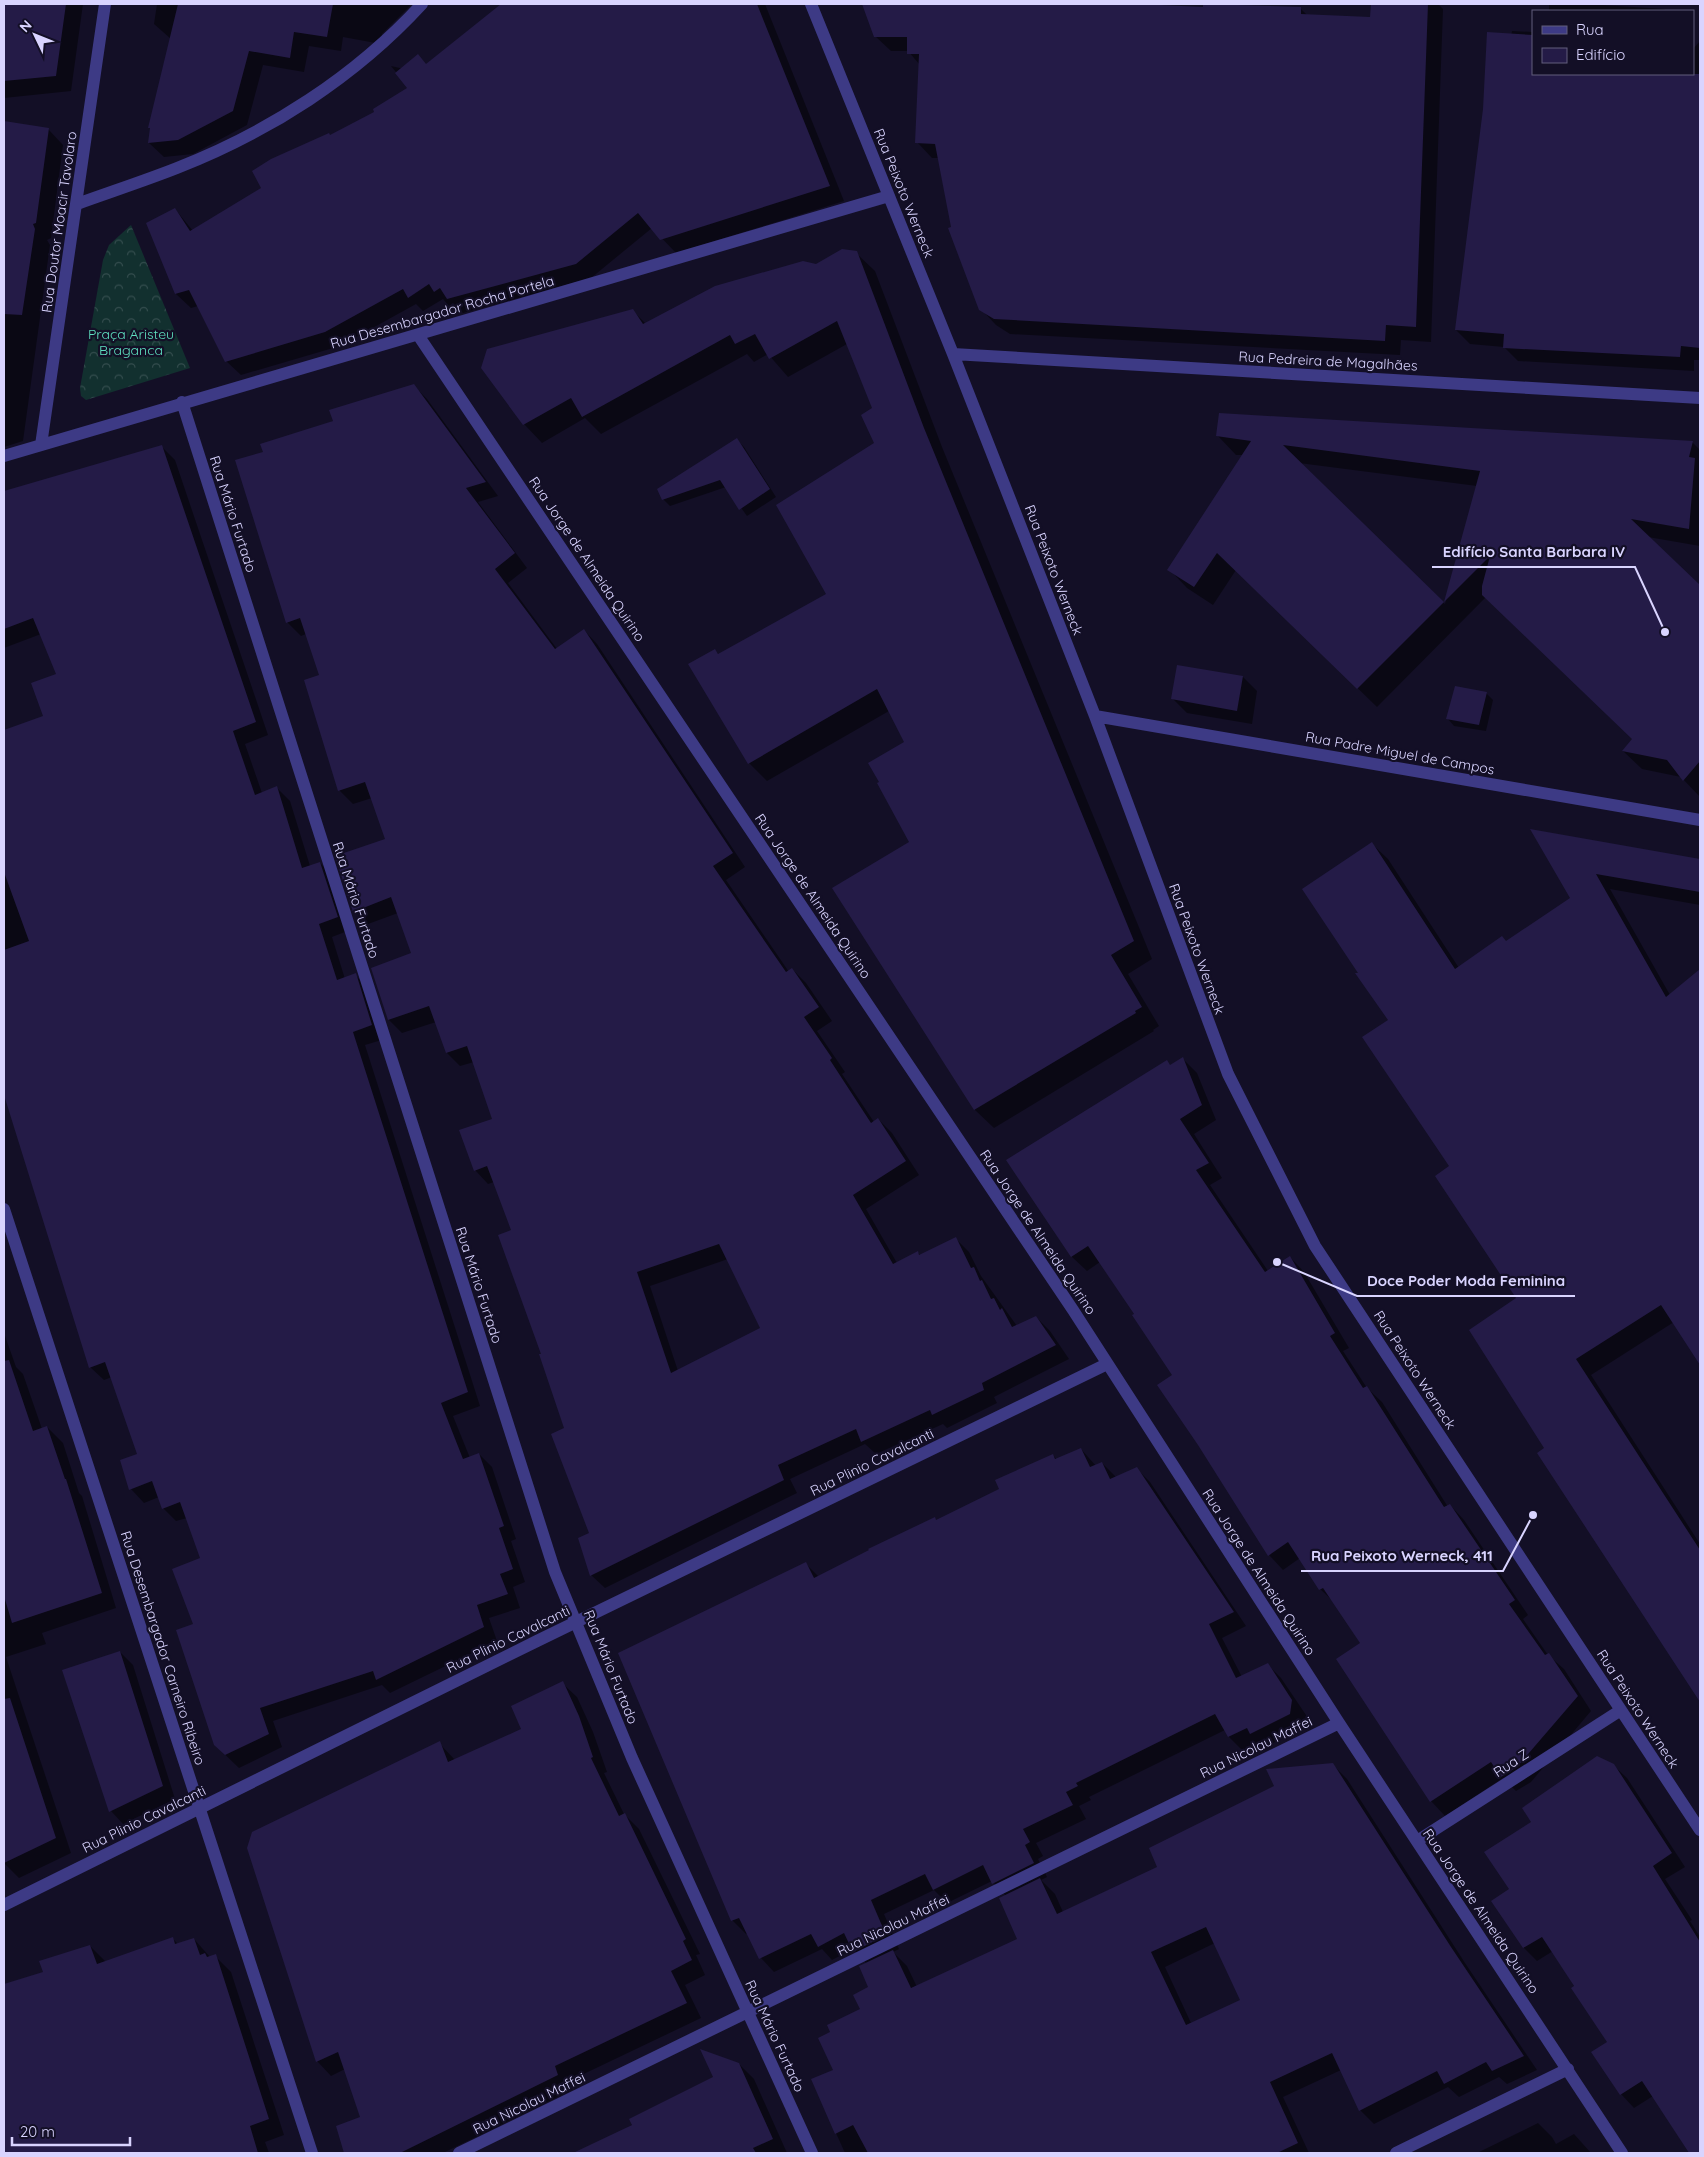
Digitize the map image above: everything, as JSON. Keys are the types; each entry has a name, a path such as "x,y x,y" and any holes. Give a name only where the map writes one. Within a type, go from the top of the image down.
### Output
{"street":[{"name":"Rua Doutor Moacir Tavolaro","path":"41,445 77,204 104,4"},
{"path":"77,204 178,168 254,133 307,102 347,73 398,29 422,4"},
{"name":"Rua Peixoto Werneck","path":"811,4 953,354 1095,716 1228,1074 1315,1246 1700,1828"},
{"name":"Rua Desembargador Rocha Portela","path":"4,456 182,402 418,335 889,196"},
{"name":"Rua Jorge de Almeida Quirino","path":"418,335 1067,1302 1339,1724 1622,2153"},
{"name":"Rua Pedreira de Magalhães","path":"953,354 1700,398"},
{"name":"Rua Mário Furtado","path":"182,402 555,1572 632,1758 812,2153"},
{"name":"Rua Padre Miguel de Campos","path":"1095,716 1700,820"},
{"name":"Rua Desembargador Carneiro Ribeiro","path":"4,1209 312,2153"},
{"name":"Rua Plinio Cavalcanti","path":"4,1905 576,1622 1107,1364"},
{"name":"Rua Z","path":"1416,1841 1621,1710"},
{"name":"Rua Nicolau Maffei","path":"459,2153 1339,1724"},
{"path":"1396,2153 1568,2069"}],"green space":[{"name":"Praça Aristeu Braganca","path":"131,225 190,368 86,400 81,396 80,388 103,260 109,245"}],"building":[{"path":"4,4 66,4 56,76 4,81"},
{"path":"178,4 333,4 327,37 294,32 290,58 249,51 233,111 178,140 148,143 150,128 148,128"},
{"path":"501,4 757,4 830,186 660,240 638,213 576,264 447,299 440,288 434,292 429,284 408,298 403,289 325,332 225,362 189,290 175,294 146,223 175,208 190,231 261,188 252,171 271,159 329,133 330,135 374,112 373,109 407,88 395,73 418,54 426,64"},
{"path":"862,4 1139,4 1203,7 1203,4 1301,7 1301,14 1370,17 1371,4 1428,4 1416,327 1386,325 1385,341 994,319 979,310 948,228 951,227 935,144 915,143 919,54 907,54 907,37 874,37"},
{"path":"1487,32 1532,35 1532,75 1700,74 1700,348 1681,346 1680,357 1503,348 1504,334 1455,330 1483,109"},
{"path":"4,121 49,128 36,223 33,224 35,229 22,315 4,314"},
{"path":"842,249 857,251 924,428 1134,941 1111,955 1142,1007 1135,1011 1136,1013 974,1110 832,888 909,842 868,763 904,742 877,689 748,764 688,664 715,649 718,654 826,594 776,505 874,443 861,415 872,408 837,321 769,359 755,334 735,344 730,335 582,417 571,398 523,425 481,368 487,349 633,309 643,324 715,286 803,261 816,264"},
{"path":"414,384 486,482 466,488 515,553 495,569 555,649 584,629 733,853 713,866 786,972 792,968 819,1007 804,1017 832,1058 830,1060 871,1123 878,1118 906,1161 853,1195 893,1264 918,1251 919,1255 956,1237 971,1268 974,1267 991,1299 994,1298 1000,1310 1002,1308 1012,1327 1036,1316 1056,1345 982,1383 984,1390 932,1415 930,1410 861,1442 856,1429 778,1465 784,1480 590,1576 578,1538 589,1533 551,1434 564,1428 539,1354 541,1354 498,1235 511,1230 487,1166 474,1171 459,1130 492,1119 467,1046 446,1053 429,1006 388,1020 371,968 411,953 391,897 353,912 335,856 385,839 365,782 338,791 304,680 319,675 300,618 286,623 235,460 263,452 260,444 333,421 329,410","holes":["719,1244 760,1328 671,1373 637,1272"]},
{"path":"1219,413 1693,441 1689,457 1695,458 1689,529 1631,519 1700,585 1700,761 1683,781 1667,760 1622,751 1632,739 1482,595 1482,586 1490,556 1444,602 1357,689 1217,553 1194,587 1167,570 1251,441 1216,436","holes":["1283,445 1480,471 1444,602"]},
{"path":"737,438 770,489 739,510 720,480 662,500 657,489"},
{"path":"162,445 256,722 233,731 255,795 277,786 302,868 320,862 338,917 319,924 337,980 356,973 372,1025 353,1032 468,1392 441,1403 463,1459 479,1453 504,1526 499,1528 513,1569 500,1574 508,1594 477,1605 484,1627 376,1680 373,1671 260,1708 269,1734 225,1755 214,1745 176,1630 193,1624 172,1569 200,1558 180,1502 162,1509 152,1481 129,1490 120,1460 137,1454 105,1362 89,1368 4,1095 4,950 29,941 4,872 4,730 43,716 31,683 56,674 33,618 4,629 4,491"},
{"path":"1177,665 1243,676 1237,711 1171,699"},
{"path":"1455,686 1487,692 1479,725 1446,719"},
{"path":"1530,829 1700,859 1700,892 1596,874 1666,997 1700,969 1700,1365 1661,1305 1576,1359 1700,1550 1700,1702 1537,1453 1544,1448 1469,1330 1516,1298 1435,1176 1449,1166 1362,1037 1388,1020 1355,973 1358,973 1302,889 1372,842 1455,969 1502,936 1506,941 1570,898"},
{"path":"1183,1057 1202,1105 1180,1119 1209,1163 1196,1170 1265,1272 1290,1256 1335,1333 1330,1336 1363,1388 1367,1386 1444,1507 1450,1504 1515,1600 1509,1604 1545,1655 1549,1653 1578,1696 1517,1767 1501,1777 1491,1762 1430,1802 1336,1659 1360,1643 1323,1588 1319,1590 1288,1542 1268,1556 1198,1445 1157,1385 1172,1375 1132,1315 1134,1314 1088,1246 1071,1257 1006,1160 1167,1060 1170,1065"},
{"path":"9,1360 33,1431 47,1426 102,1593 12,1623 4,1596 4,1361"},
{"path":"1081,1448 1090,1467 1102,1462 1110,1479 1137,1467 1234,1612 1209,1624 1236,1678 1268,1663 1292,1700 1290,1714 1250,1734 1247,1728 1228,1737 1215,1714 1076,1783 1078,1786 1066,1792 1073,1805 1023,1829 1030,1842 1025,1845 1034,1863 992,1884 983,1865 933,1890 925,1874 871,1900 886,1935 853,1952 844,1933 818,1947 811,1934 759,1959 739,1918 731,1921 618,1653 806,1562 814,1578 868,1549 935,1517 936,1520 999,1489 995,1480 1053,1454 1055,1459"},
{"path":"120,1651 163,1786 109,1812 62,1670"},
{"path":"563,1681 579,1716 593,1757 591,1758 619,1816 625,1813 686,1939 683,1941 692,1960 671,1971 687,2003 555,2066 558,2075 400,2153 344,2153 336,2126 360,2117 338,2052 316,2062 247,1848 252,1832 440,1741 448,1762 521,1729 511,1706"},
{"path":"10,1698 56,1838 4,1863 4,1699"},
{"path":"1597,1756 1614,1764 1672,1853 1653,1866 1700,1942 1700,2153 1689,2153 1642,2081 1620,2095 1591,2052 1607,2042 1571,1988 1574,1986 1542,1937 1523,1948 1491,1901 1509,1889 1484,1852 1531,1822 1522,1808"},
{"path":"1333,1763 1451,1947 1524,2056 1492,2071 1486,2062 1444,2084 1437,2071 1359,2111 1332,2053 1270,2082 1298,2143 1277,2153 868,2153 853,2125 835,2134 811,2079 833,2070 818,2038 830,2032 827,2025 860,2009 853,1995 868,1987 859,1966 893,1950 911,1988 1017,1939 999,1898 1040,1878 1057,1914 1157,1867 1149,1848 1274,1786 1266,1769","holes":["1206,1927 1240,2000 1186,2025 1151,1952"]},
{"path":"173,1937 175,1944 194,1938 200,1955 205,1953 207,1957 216,1954 269,2119 250,2126 258,2153 4,2153 4,1984 43,1972 39,1961 90,1945 97,1964"},
{"path":"700,2049 739,2063 773,2139 753,2148 756,2153 573,2153 632,2125 629,2119 713,2077"}],"place":[{"name":"Edifício Santa Barbara IV","path":"1665,632"},
{"name":"Doce Poder Moda Feminina","path":"1277,1262"},
{"name":"Rua Peixoto Werneck, 411","path":"1533,1515"}]}
